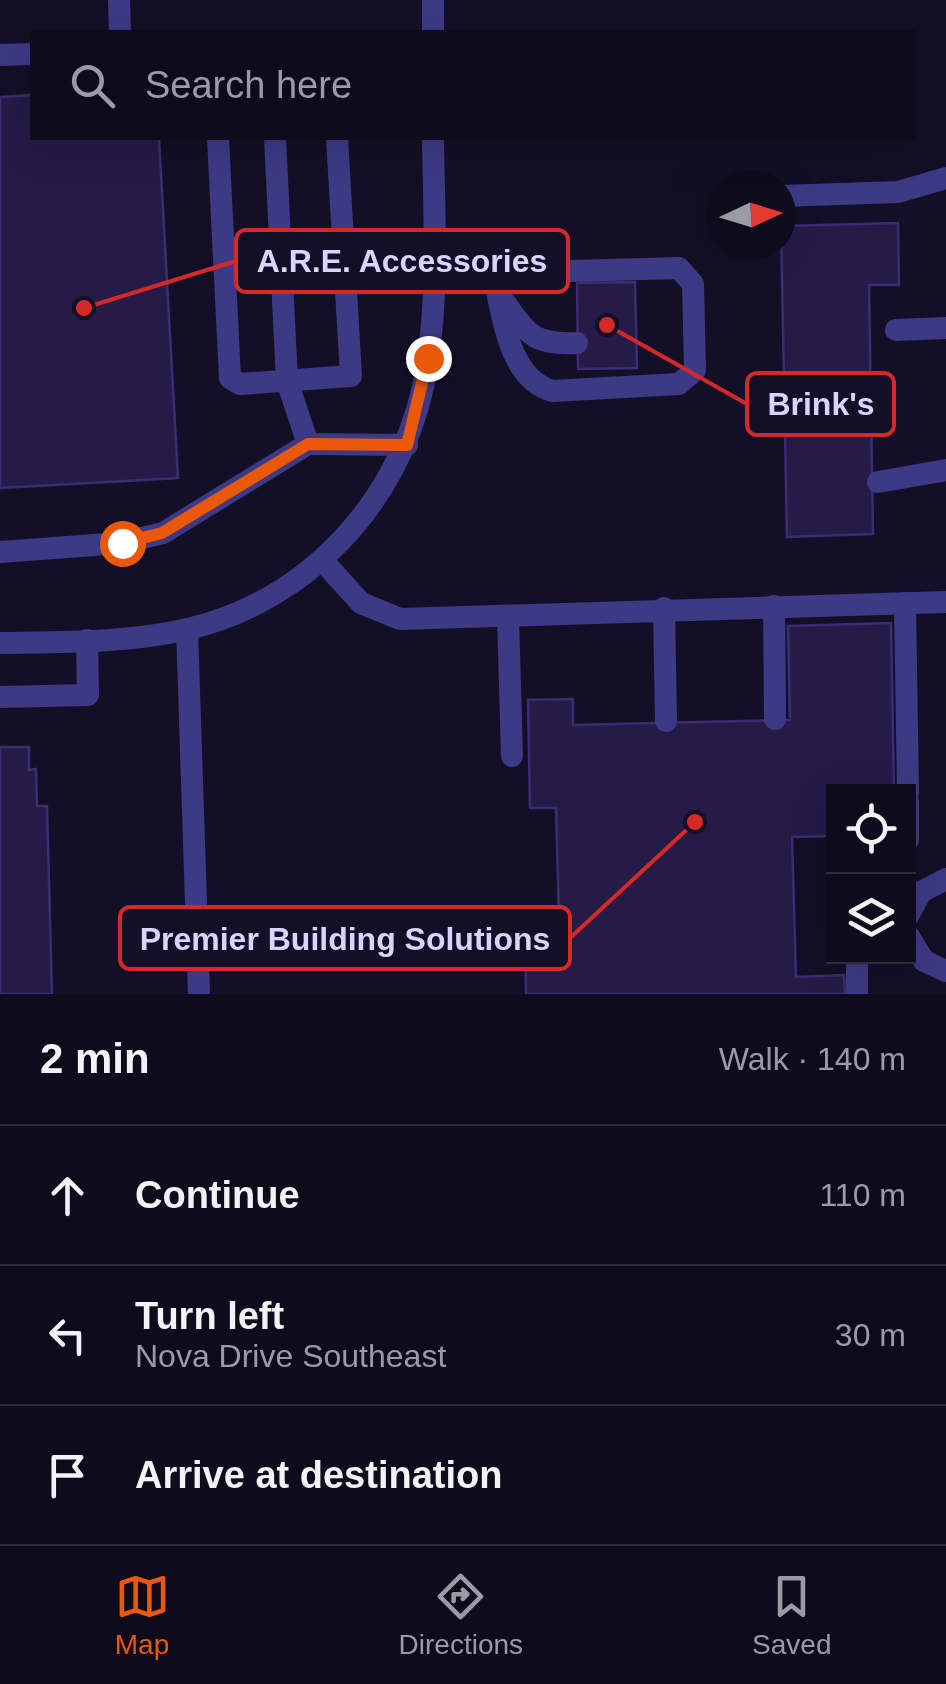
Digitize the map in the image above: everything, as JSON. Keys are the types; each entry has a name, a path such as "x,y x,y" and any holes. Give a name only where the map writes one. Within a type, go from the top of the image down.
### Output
{"street":[{"path":"120,0 120,30"},
{"path":"433,0 433,30"},
{"path":"0,55 30,54"},
{"path":"218,140 230,378 240,384 351,376 337,140"},
{"path":"275,140 287,380 308,444"},
{"path":"0,643 88,640 187,629 264,600 322,560 368,510 407,445 428,358 434,140"},
{"path":"796,195 898,192 946,178"},
{"path":"433,275 490,282 679,268 693,284 695,370 679,384 552,391 539,387 522,370 490,282"},
{"path":"490,282 534,339 577,343"},
{"path":"896,330 946,328"},
{"path":"0,552 122,543 162,533 308,444 407,445"},
{"path":"878,482 946,470"},
{"path":"322,560 352,596 390,617 946,602"},
{"path":"905,602 908,784"},
{"path":"774,606 775,719"},
{"path":"664,608 666,721"},
{"path":"508,616 512,756"},
{"path":"187,629 200,994"},
{"path":"0,697 88,695 88,640"},
{"path":"916,901 921,892 946,878"},
{"path":"916,948 924,961 946,970"},
{"path":"857,964 857,994"}],"building":[{"path":"30,95 30,140 159,140 178,478 0,488 0,97"},
{"path":"898,223 899,285 869,285 873,534 787,537 782,260 796,260 796,226"},
{"path":"635,282 637,368 578,369 577,283"},
{"path":"891,623 894,784 826,784 826,836 792,837 796,977 844,975 845,994 526,994 525,919 559,918 556,808 530,808 528,700 573,699 573,725 790,720 788,626"},
{"path":"0,747 29,747 29,770 36,769 37,806 47,806 52,994 0,994"}],"place":[{"name":"A.R.E. Accessories","path":"84,308"},
{"name":"Brink's","path":"607,325"},
{"name":"Premier Building Solutions","path":"695,822"}],"route":[{"path":"122,543 162,533 308,444 407,445 428,358"}]}
